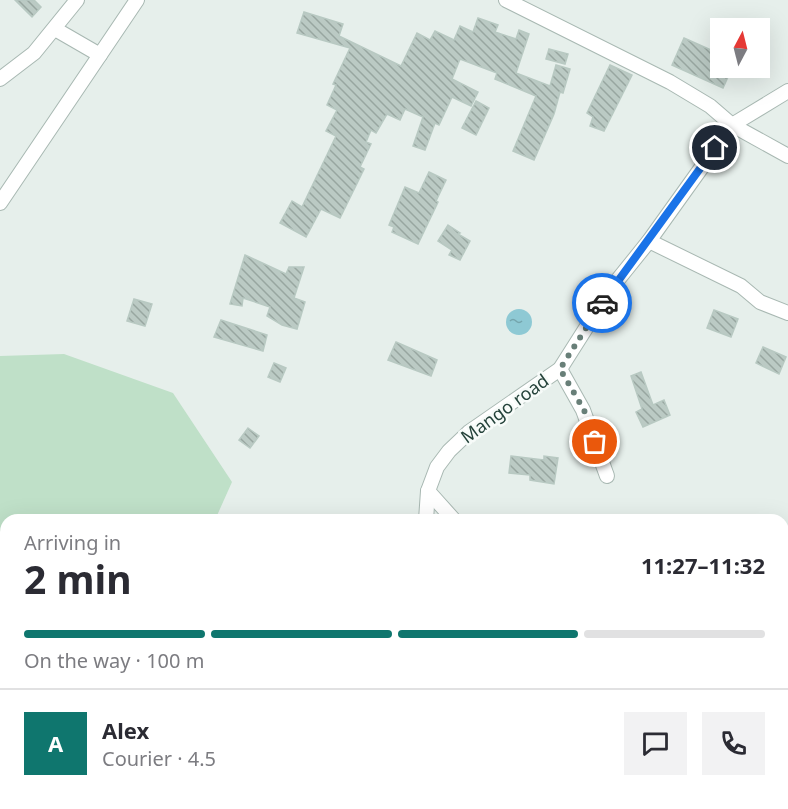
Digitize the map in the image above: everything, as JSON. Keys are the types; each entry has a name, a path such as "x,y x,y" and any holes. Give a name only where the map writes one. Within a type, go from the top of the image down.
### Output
{"street":[{"path":"0,79 34,53 77,0"},
{"path":"0,203 137,0"},
{"path":"506,0 670,82 710,106 732,125 788,156"},
{"path":"55,29 100,55"},
{"name":"Mango road","path":"426,514 428,491 437,467 448,451 469,432 560,369 612,287 649,241 732,125 788,91"},
{"path":"649,241 741,286 760,302 788,313"},
{"path":"560,369 584,410 607,476"},
{"path":"428,491 449,514"}],"green space":[{"path":"64,354 173,393 232,482 218,514 0,514 0,356"}],"water":[{"path":"519,309 528,313 532,322 528,331 519,335 510,331 506,322 510,313"}],"building":[{"path":"15,0 34,0 41,7 32,17"},
{"path":"304,12 343,24 339,36 401,66 417,33 430,40 435,31 454,40 460,26 473,32 478,18 498,25 495,32 516,39 519,30 529,34 516,73 550,86 556,65 570,69 563,93 560,92 554,114 534,160 513,151 536,96 495,79 497,73 460,59 452,79 478,92 471,106 452,97 439,125 435,123 425,150 413,146 423,117 405,109 400,120 387,114 376,133 371,130 366,142 371,144 360,167 364,169 340,218 321,209 306,237 280,223 292,201 302,207 336,136 326,131 337,110 327,105 336,85 333,84 350,48 297,33"},
{"path":"684,38 710,50 710,78 728,78 723,88 672,65"},
{"path":"549,49 568,54 565,64 546,59"},
{"path":"610,65 632,75 604,131 590,126 593,117 587,113"},
{"path":"476,101 489,108 476,135 462,128"},
{"path":"429,172 446,180 418,244 392,232 394,227 389,225 405,187 419,193"},
{"path":"448,225 470,241 460,260 449,255 452,250 438,241"},
{"path":"245,255 286,274 289,267 304,267 294,298 305,302 297,329 282,325 267,316 270,307 243,298 242,306 230,304"},
{"path":"134,299 152,304 145,326 127,321"},
{"path":"714,310 738,319 731,337 707,328"},
{"path":"221,320 267,335 263,351 214,337"},
{"path":"396,342 437,360 431,376 388,360"},
{"path":"763,347 786,357 779,374 756,363"},
{"path":"274,363 286,368 280,382 268,377"},
{"path":"641,372 653,405 664,400 670,415 643,427 636,412 642,409 631,376"},
{"path":"248,428 259,436 250,448 239,440"},
{"path":"511,456 544,460 544,456 558,458 554,484 530,480 530,475 509,473"}],"way so far":[{"path":"595,442 584,410 560,369 602,303"}],"route":[{"path":"602,303 715,148"}]}
